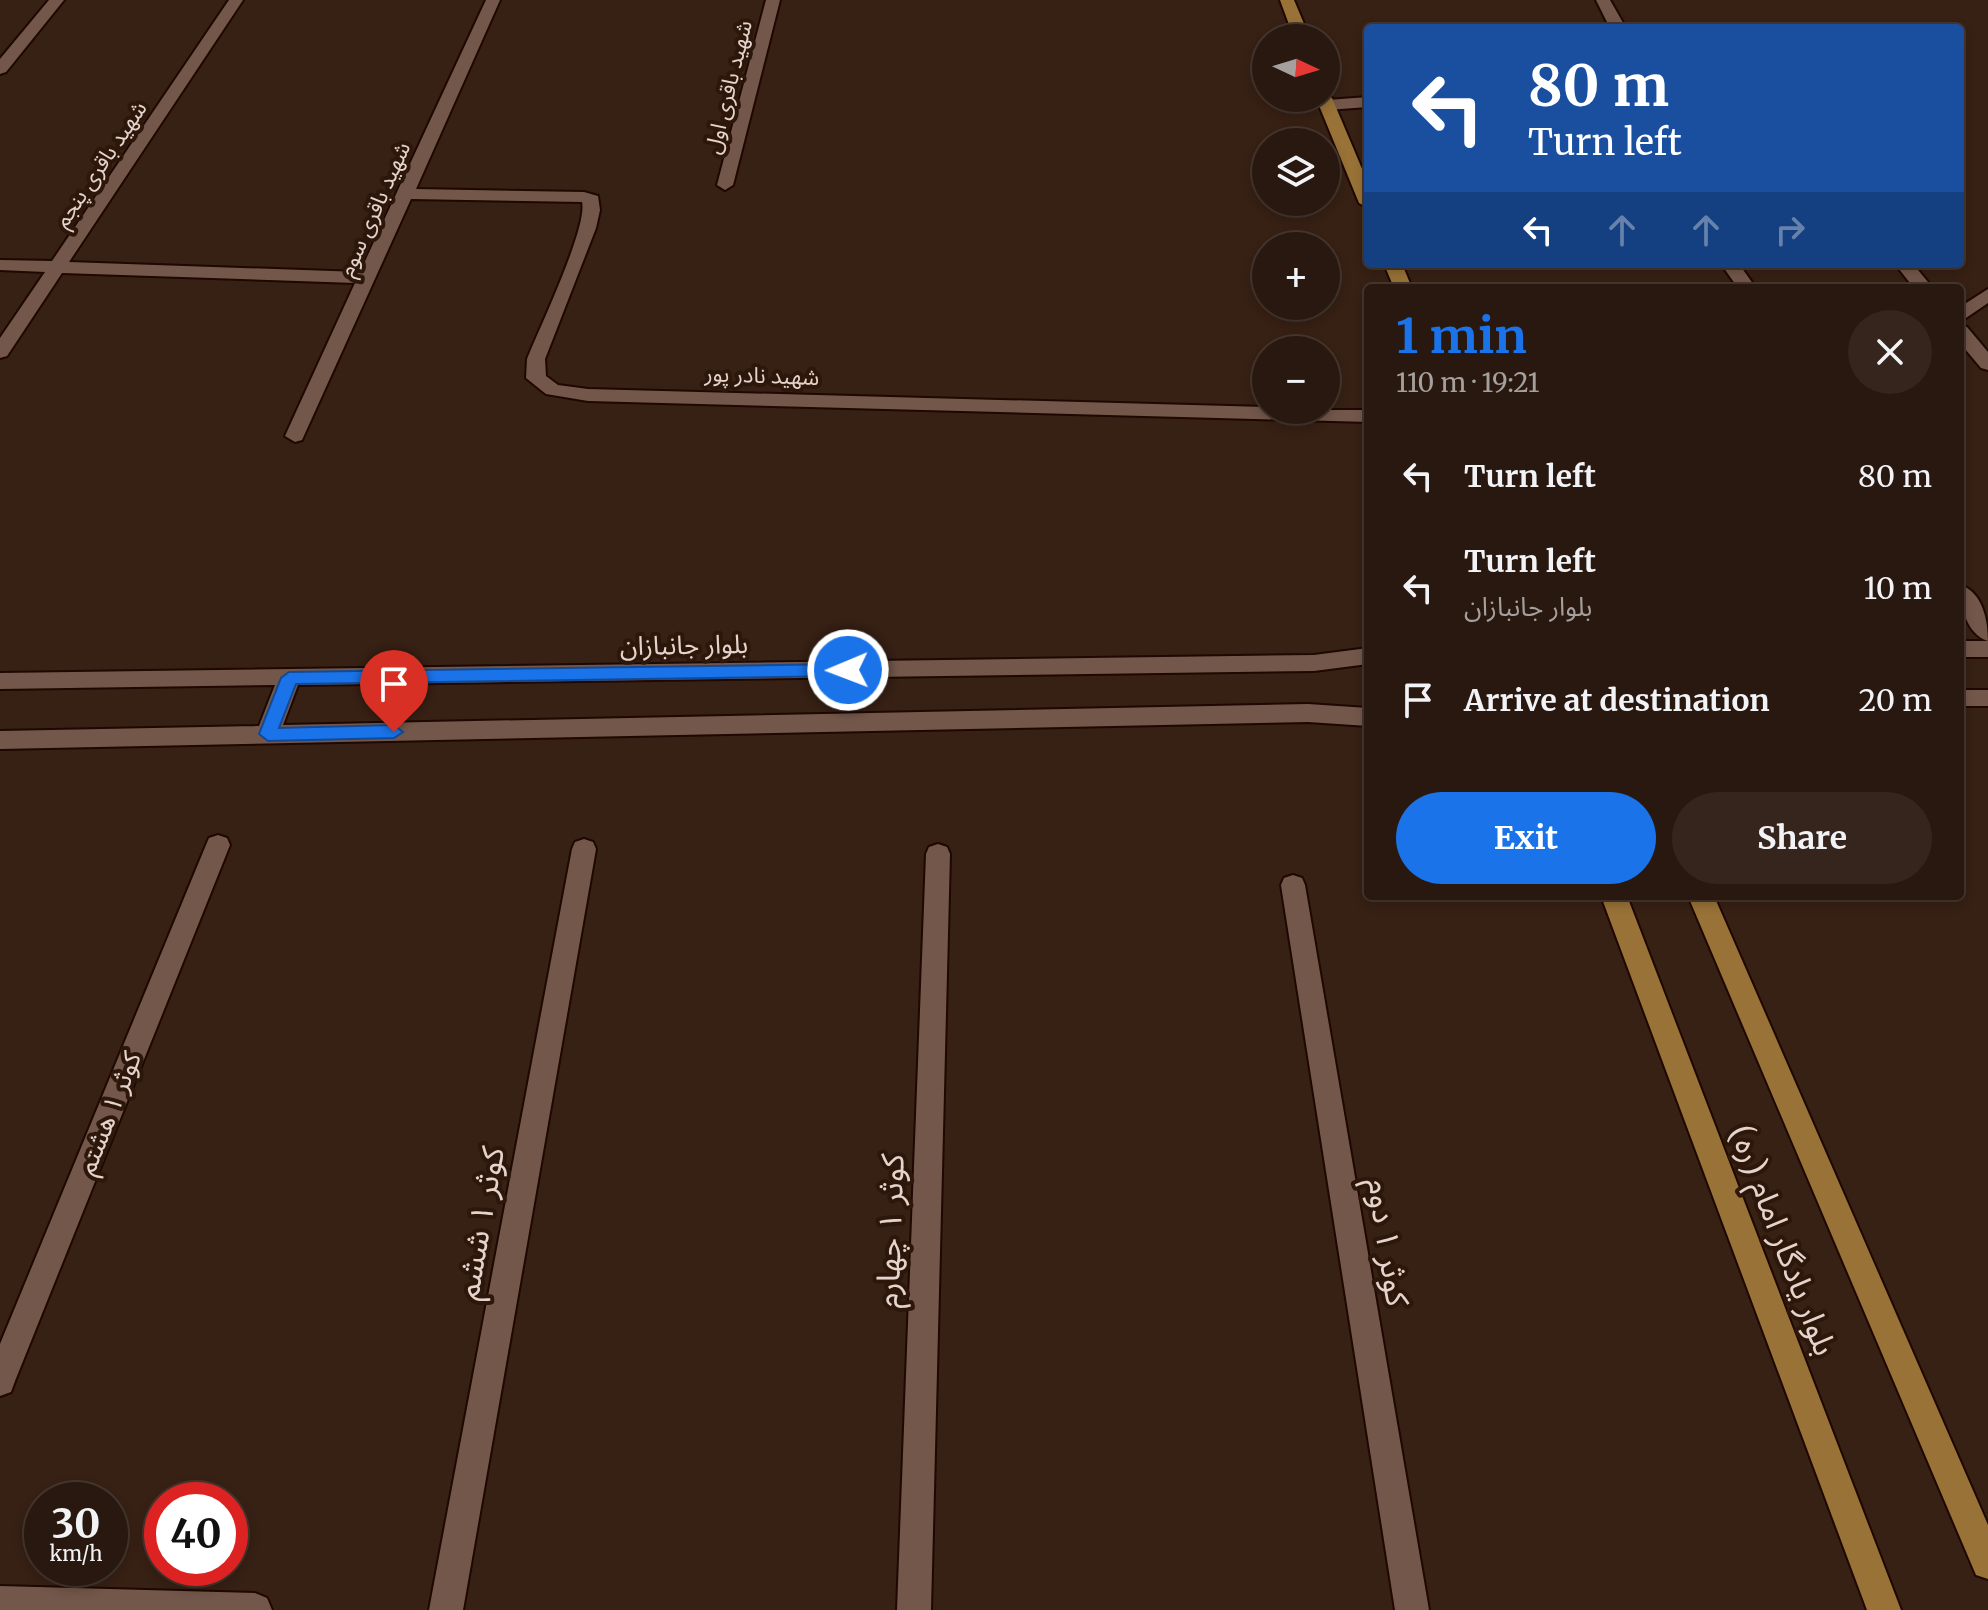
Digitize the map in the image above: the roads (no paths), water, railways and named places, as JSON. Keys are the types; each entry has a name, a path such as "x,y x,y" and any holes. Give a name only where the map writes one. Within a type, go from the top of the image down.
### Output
{"main road":[{"path":"1287,0 1296,24"},
{"path":"1331,112 1364,193"},
{"name":"بلوار یادگار امام (ره)","path":"1616,900 1884,1610"},
{"name":"بلوار یادگار امام (ره)","path":"1703,900 1988,1563"}],"street":[{"path":"0,69 57,0"},
{"name":"شهید باقری پنجم","path":"0,352 236,0"},
{"name":"شهید باقری سوم","path":"295,436 493,0"},
{"name":"شهید باقری اول","path":"725,185 773,0"},
{"path":"1603,0 1616,24"},
{"path":"1340,101 1364,102"},
{"name":"شهید نادر پور","path":"405,194 584,197 592,200 594,206 587,229 536,359 536,378 553,390 588,395 1364,416"},
{"path":"0,265 367,278"},
{"path":"1907,268 1921,284"},
{"path":"1964,313 1988,294"},
{"path":"1964,336 1988,364"},
{"path":"1964,599 1988,633"},
{"path":"1964,649 1988,649"},
{"name":"بلوار جانبازان","path":"0,681 1314,663 1364,657"},
{"path":"268,734 289,678"},
{"path":"1964,698 1988,698"},
{"path":"0,740 1308,713 1364,717"},
{"name":"کوثر ۱ هشتم","path":"0,1381 218,845"},
{"name":"کوثر ۱ ششم","path":"446,1610 584,849"},
{"name":"کوثر ۱ چهارم","path":"914,1610 938,854"},
{"name":"کوثر ۱ دوم","path":"1293,885 1412,1610"},
{"path":"0,1603 255,1610"}]}
